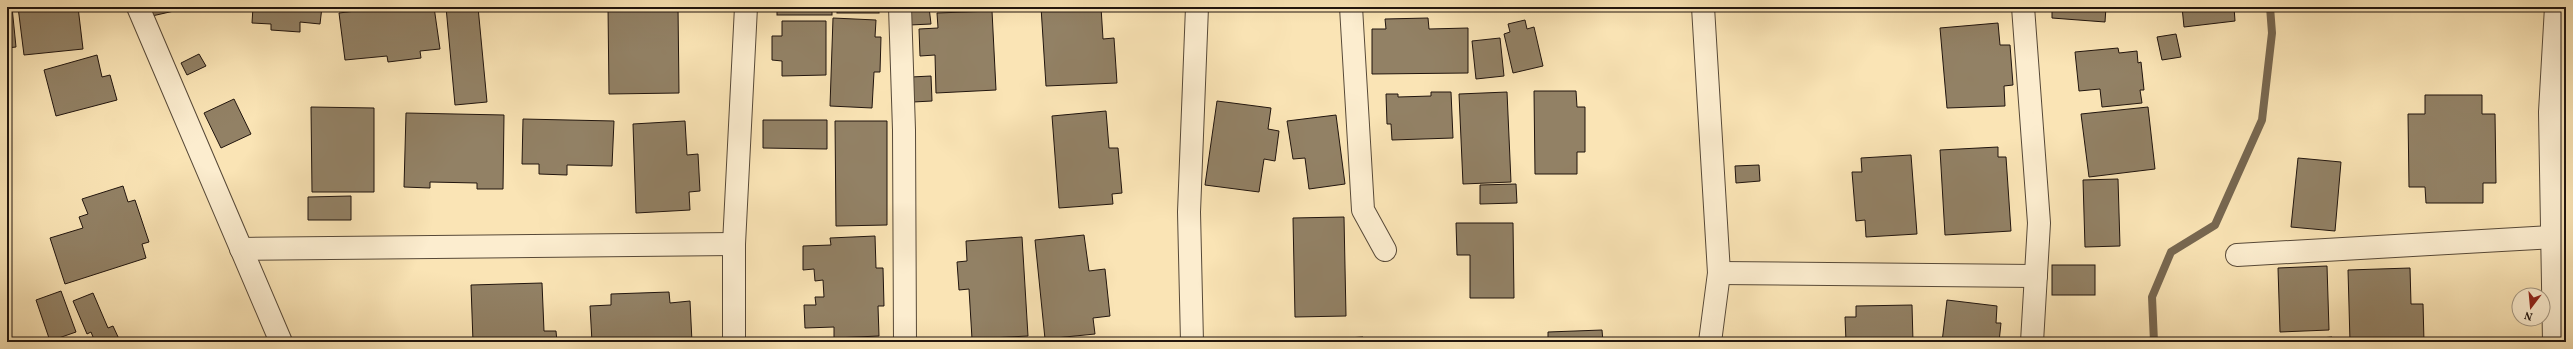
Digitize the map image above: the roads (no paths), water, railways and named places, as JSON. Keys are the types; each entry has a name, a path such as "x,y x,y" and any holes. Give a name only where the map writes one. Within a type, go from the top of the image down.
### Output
{"street":[{"path":"138,7 281,342"},
{"path":"734,342 734,244 746,7"},
{"path":"900,7 904,130 905,342"},
{"path":"1192,342 1189,212 1197,7"},
{"path":"1350,7 1363,210 1385,250"},
{"path":"1703,7 1719,273 1710,342"},
{"path":"2023,7 2039,223 2032,342"},
{"path":"2554,342 2550,112 2556,7"},
{"path":"2237,255 2553,237"},
{"path":"241,249 734,244"},
{"path":"1719,273 2036,276"}],"waterway":[{"path":"2154,342 2152,297 2171,252 2215,225 2262,120 2272,33 2270,7"}]}
